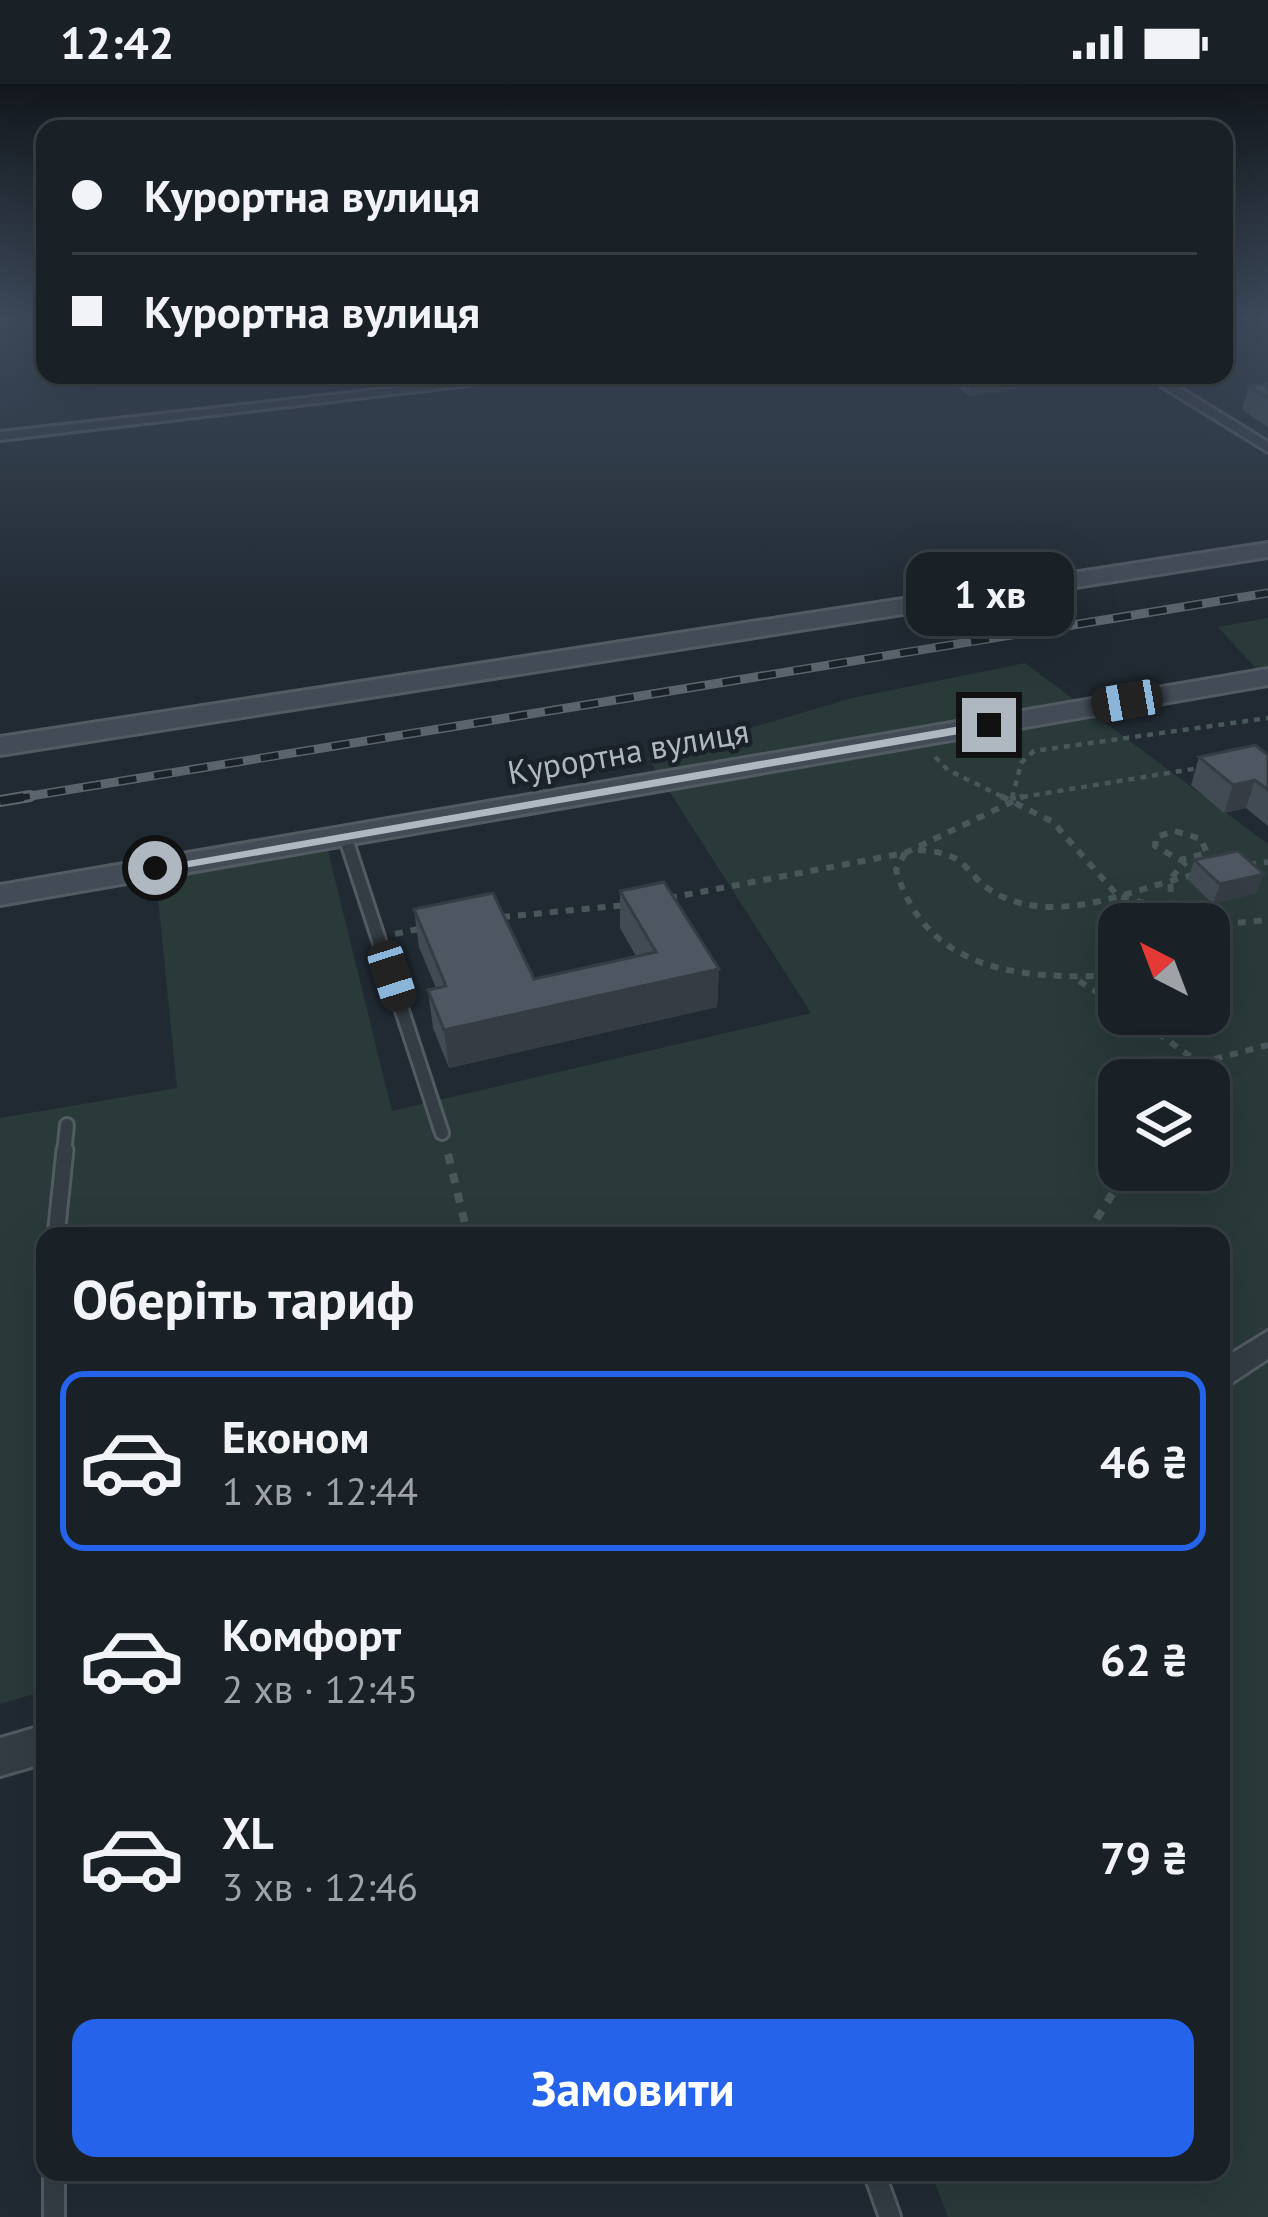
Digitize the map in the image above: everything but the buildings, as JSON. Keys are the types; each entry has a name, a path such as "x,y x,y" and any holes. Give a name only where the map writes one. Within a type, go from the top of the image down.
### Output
{"street":[{"path":"0,436 157,419"},
{"path":"1220,419 1268,448"},
{"path":"0,746 1268,550"},
{"name":"Курортна вулиця","path":"0,895 1268,677"},
{"path":"1230,1370 1268,1343"},
{"path":"0,1757 36,1747"}],"lane":[{"path":"345,836 442,1133"},
{"path":"57,1227 67,1125"},
{"path":"54,2181 54,2217"},
{"path":"877,2181 890,2217"}],"path":[{"path":"1012,799 1021,764 1034,752 1268,718"},
{"path":"915,738 948,770 1012,799 1063,830 1118,896 1146,903"},
{"path":"1098,977 1076,979 986,965 934,940 915,919 896,870 905,853 1012,799 1205,767"},
{"path":"1187,860 1164,854 1156,838 1167,832 1193,835 1206,843 1207,853"},
{"path":"651,901 809,875 932,848 952,852 992,891 1019,903 1118,896 1206,872"},
{"path":"1173,903 1170,879 1187,860 1207,853 1224,860"},
{"path":"1241,866 1268,862"},
{"path":"491,917 628,904"},
{"path":"1230,923 1268,920"},
{"path":"380,937 441,924"},
{"path":"1076,979 1098,993"},
{"path":"1161,1035 1194,1059"},
{"path":"1214,1059 1268,1045"},
{"path":"442,1133 466,1227"},
{"path":"1091,1227 1113,1191"}],"shaded area":[{"path":"1268,618 1268,681 1218,627"},
{"path":"1025,663 1268,844 1268,2217 948,2217 934,2181 1230,2181 1230,1227 36,1227 36,1694 0,1704 0,1118 177,1088 155,868 326,843 392,1111 811,1013 648,758 852,698"}],"railway":[{"path":"12,799 1268,593"},
{"path":"12,799 30,796"},
{"path":"0,801 12,799"}],"route":[{"path":"155,868 989,725"}]}
